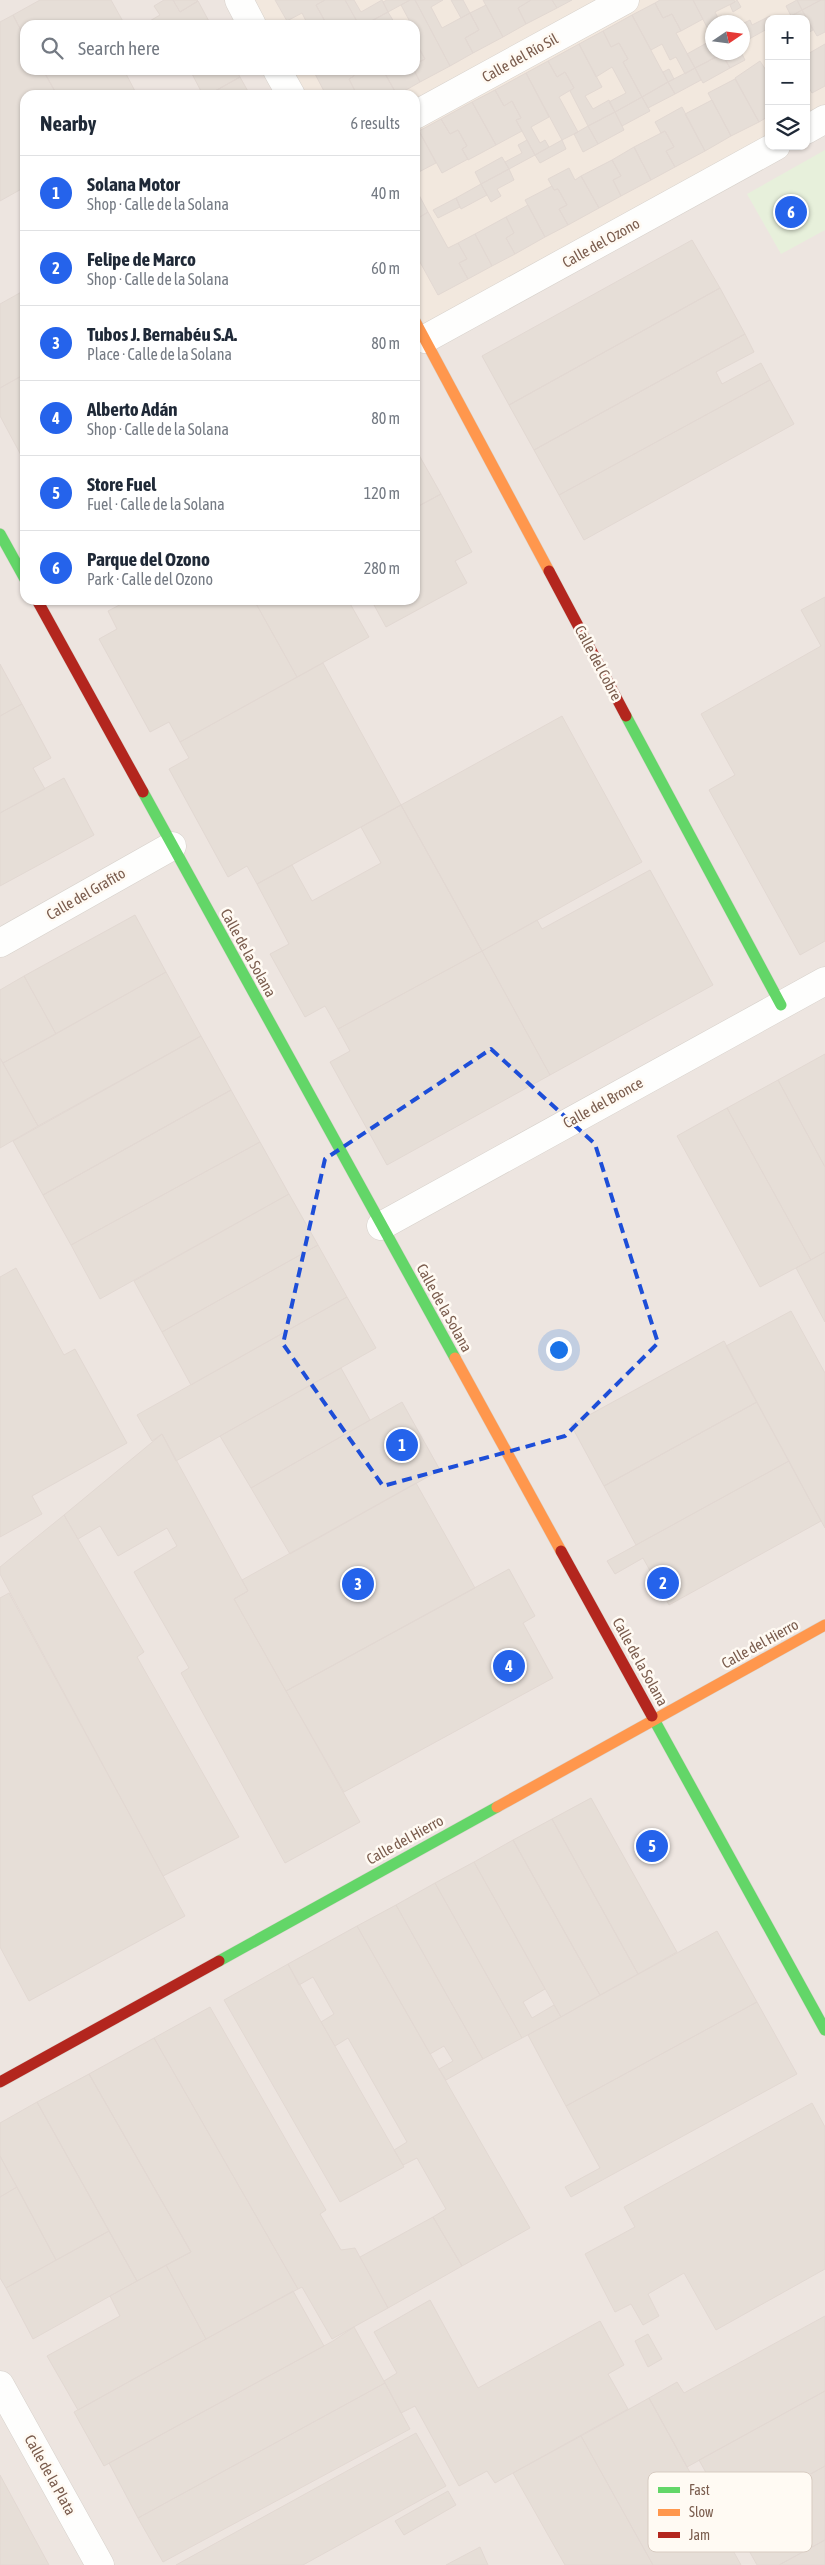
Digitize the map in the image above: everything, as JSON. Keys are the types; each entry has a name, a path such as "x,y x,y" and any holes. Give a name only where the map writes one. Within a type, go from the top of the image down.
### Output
{"street":[{"path":"239,0 249,20"},
{"name":"Calle del Río Sil","path":"420,112 625,0"},
{"path":"280,75 288,90"},
{"path":"810,128 825,119"},
{"name":"Calle del Ozono","path":"420,330 768,150"},
{"name":"Calle del Cobre","path":"420,330 781,1005"},
{"path":"0,534 20,570"},
{"name":"Calle de la Solana","path":"40,605 825,2030"},
{"name":"Calle del Grafito","path":"0,943 172,846"},
{"name":"Calle del Bronce","path":"381,1226 825,981"},
{"name":"Calle del Hierro","path":"0,2082 825,1625"},
{"name":"Calle de la Plata","path":"0,2384 100,2565"}],"highlighted area":[{"path":"491,1049 595,1144 658,1343 565,1436 383,1486 283,1344 325,1159"}],"shaded area":[{"path":"0,0 239,0 249,20 20,20 20,75 280,75 288,90 20,90 20,605 420,605 420,330 425,339 769,150 810,150 810,128 825,119 825,2565 0,2565"},
{"path":"239,0 825,0 825,119 810,128 810,15 765,15 765,148 425,339 420,330 420,90 288,90 280,75 420,75 420,20 249,20"}],"green space":[{"path":"825,150 825,230 781,254 747,194"}],"building":[{"path":"40,0 111,0 122,20 20,20 20,28 13,15"},
{"path":"164,0 173,0 180,12 198,1 208,20 152,20 160,15 154,6"},
{"path":"173,0 197,0 198,1 180,12"},
{"path":"275,0 325,0 316,5 324,20 306,20 302,13 286,20"},
{"path":"325,0 345,0 356,20 324,20 316,5"},
{"path":"345,0 354,0 361,12 382,0 388,12 373,20 356,20"},
{"path":"387,0 410,0 388,12 383,2"},
{"path":"410,0 415,0 450,66 420,82 416,75 420,75 420,62 425,59 420,51 420,20 409,20 401,5"},
{"path":"415,0 443,0 431,7 442,28 470,13 479,30 465,38 473,53 450,66"},
{"path":"451,0 463,0 470,13 461,18"},
{"path":"483,0 531,0 518,8 526,24 503,37"},
{"path":"531,0 552,0 557,8 526,24 518,8"},
{"path":"552,0 572,0 557,8"},
{"path":"660,0 693,0 703,19 681,31 672,14 663,18 655,3"},
{"path":"693,0 734,0 735,2 715,12 716,15 705,15 705,23"},
{"path":"737,0 741,7 733,12 730,5"},
{"path":"797,0 821,0 802,10"},
{"path":"797,0 802,10 790,15 786,6"},
{"path":"821,0 825,0 825,32 817,36 810,24 810,15 805,15 802,10"},
{"path":"655,3 663,18 672,14 681,31 676,33 695,68 685,74 676,57 670,60 662,44 651,50 632,15"},
{"path":"486,5 503,37 473,53 465,38 479,30 470,13"},
{"path":"802,10 805,15 793,15"},
{"path":"388,12 393,20 373,20"},
{"path":"13,15 20,28 20,75 46,75 54,90 20,90 20,190 0,201 0,22"},
{"path":"632,15 668,82 642,97 623,62 628,59 619,43 611,47 603,31"},
{"path":"765,18 765,30 750,38 750,20 752,25"},
{"path":"603,31 611,47 619,43 628,59 623,62 642,97 615,112 609,102 626,93 612,67 596,77 579,44"},
{"path":"579,44 602,87 585,96 593,109 609,100 615,112 588,126 570,91 574,88 565,72 557,77 548,61"},
{"path":"705,44 705,60 710,60 695,68 687,54"},
{"path":"825,44 825,86 812,93 810,90 810,53"},
{"path":"420,50 425,59 420,62"},
{"path":"710,60 725,60 730,68 703,83 695,68"},
{"path":"725,60 745,60 730,68"},
{"path":"548,61 557,77 565,72 574,88 559,97 578,132 562,140 526,73"},
{"path":"760,61 765,69 765,118 759,122 735,78"},
{"path":"695,68 701,80 675,94 668,82"},
{"path":"669,69 674,79 668,82 663,72"},
{"path":"526,73 549,117 531,127 540,143 545,140 549,147 535,155 516,120 521,118 512,101 504,106 495,90"},
{"path":"46,75 127,75 134,90 54,90"},
{"path":"193,75 239,75 240,77 217,90 200,90"},
{"path":"316,75 354,76 349,79 354,90 323,90"},
{"path":"386,75 394,90 354,90 349,79 354,76"},
{"path":"386,75 416,75 420,82 406,90 394,90"},
{"path":"240,77 247,90 217,90"},
{"path":"735,79 759,122 731,136 708,93"},
{"path":"668,82 675,94 648,108 642,97"},
{"path":"495,90 504,106 512,101 521,118 516,120 522,131 496,145 472,102"},
{"path":"642,97 650,111 622,126 615,112"},
{"path":"712,100 731,136 705,151 685,114"},
{"path":"472,102 496,145 468,160 462,149 467,146 458,130 450,134 441,119"},
{"path":"682,107 705,151 675,167 666,151 674,147 665,131 661,133 655,122"},
{"path":"615,112 624,130 598,144 588,126"},
{"path":"441,119 450,134 458,130 467,146 462,149 468,159 442,173 420,130"},
{"path":"588,126 598,144 583,152 574,134"},
{"path":"665,131 674,147 666,151 675,167 651,180 634,147"},
{"path":"420,133 436,163 420,171"},
{"path":"527,140 535,155 509,169 505,162 522,153 518,145"},
{"path":"562,140 566,149 540,163 535,155"},
{"path":"634,147 651,180 621,196 613,180 621,176 612,160"},
{"path":"502,157 509,169 481,184 475,172"},
{"path":"612,160 621,176 613,180 621,196 599,208 581,176"},
{"path":"569,168 575,180 581,176 599,208 568,225 559,209 567,205 558,189 554,190 548,179"},
{"path":"509,169 514,180 497,189 501,196 491,202 481,184"},
{"path":"481,184 487,195 461,209 456,198"},
{"path":"552,186 554,190 558,189 567,205 559,209 568,225 545,237 525,200"},
{"path":"420,197 428,212 420,217"},
{"path":"456,198 460,207 438,218 433,210"},
{"path":"528,205 545,237 515,254 506,238 514,233 506,217"},
{"path":"428,212 448,248 458,243 467,259 459,263 468,279 438,295 420,262 420,217"},
{"path":"506,217 514,233 506,238 515,254 492,266 475,234"},
{"path":"475,234 492,266 468,279 459,263 467,259 458,243"},
{"path":"692,240 720,288 509,405 482,356"},
{"path":"720,288 745,334 534,450 509,405"},
{"path":"20,293 20,377 0,388 0,304"},
{"path":"745,334 754,352 716,372 722,384 761,363 770,380 559,495 534,450"},
{"path":"20,377 20,453 0,416 0,388"},
{"path":"770,380 794,424 584,540 559,495"},
{"path":"420,457 441,494 420,505"},
{"path":"441,494 472,552 455,561 467,583 386,627 374,605 420,605 420,505"},
{"path":"825,597 825,941 800,955 709,790 735,775 701,714 821,646 801,610"},
{"path":"119,605 257,605 297,677 180,742 169,722 150,732 99,639 117,629 108,611"},
{"path":"257,605 351,605 369,637 297,677"},
{"path":"323,663 401,805 257,884 247,866 228,877 169,769 189,758 180,742"},
{"path":"0,664 22,704 0,716"},
{"path":"22,704 51,758 33,768 45,789 0,813 0,716"},
{"path":"562,716 642,862 482,951 401,805"},
{"path":"64,778 94,835 0,886 0,813"},
{"path":"401,805 482,951 338,1029 325,1006 305,1017 270,954 289,944 257,884 292,865 312,901 381,863 361,827"},
{"path":"650,870 713,985 550,1075 482,951 537,920 542,929"},
{"path":"135,915 166,972 56,1034 24,976"},
{"path":"482,951 550,1075 387,1165 330,1062 350,1051 338,1029"},
{"path":"166,972 201,1036 38,1126 3,1063"},
{"path":"24,976 56,1034 3,1063 0,1058 0,990"},
{"path":"201,1036 231,1090 43,1195 13,1141"},
{"path":"825,1054 825,1167 778,1080"},
{"path":"0,1058 38,1126 0,1148"},
{"path":"778,1080 825,1167 825,1252 811,1260 727,1108"},
{"path":"231,1090 260,1142 71,1245 43,1195"},
{"path":"727,1108 811,1260 760,1287 677,1136"},
{"path":"260,1142 289,1194 100,1299 71,1245"},
{"path":"289,1194 318,1245 162,1332 134,1281"},
{"path":"318,1245 347,1297 191,1385 162,1332"},
{"path":"825,1252 825,1322 796,1268"},
{"path":"16,1268 64,1355 75,1349 127,1443 32,1496 42,1514 0,1537 0,1277"},
{"path":"347,1297 376,1348 176,1461 162,1434 152,1441 137,1415"},
{"path":"791,1311 825,1373 825,1528 726,1346"},
{"path":"724,1341 757,1402 604,1486 571,1425"},
{"path":"341,1368 370,1420 251,1488 220,1436"},
{"path":"402,1402 440,1470 290,1554 251,1488"},
{"path":"757,1402 789,1461 636,1545 604,1486"},
{"path":"162,1434 248,1591 234,1599 360,1822 285,1863 181,1673 189,1668 134,1572 177,1546 167,1528 118,1556 100,1526 78,1539 64,1515"},
{"path":"789,1461 821,1521 669,1605 643,1558 615,1574 607,1561"},
{"path":"416,1483 475,1588 286,1691 234,1599 248,1591 242,1580"},
{"path":"64,1515 144,1652 137,1657 239,1837 163,1876 0,1574 0,1567"},
{"path":"509,1569 535,1616 523,1623 553,1678 344,1792 286,1691"},
{"path":"9,1593 185,1916 29,2001 0,1947 0,1598"},
{"path":"591,1798 677,1952 638,1974 552,1819"},
{"path":"552,1819 638,1974 600,1995 513,1840"},
{"path":"513,1840 600,1995 561,2017 474,1862"},
{"path":"474,1862 545,1989 523,2002 532,2018 554,2005 561,2017 522,2038 435,1883"},
{"path":"435,1883 522,2038 483,2059 396,1905"},
{"path":"396,1905 483,2059 446,2080 439,2069 453,2061 444,2046 430,2054 357,1926"},
{"path":"357,1926 530,2228 462,2266 433,2217 446,2209 417,2158 403,2165 394,2150 407,2142 348,2038 335,2046 321,2022 334,2014 313,1977 299,1985 288,1964"},
{"path":"717,1931 757,2002 566,2106 528,2035"},
{"path":"288,1964 404,2167 340,2202 224,2000"},
{"path":"757,2002 797,2074 571,2197 565,2187 600,2168 566,2106"},
{"path":"210,2007 326,2210 320,2214 341,2250 355,2248 388,2308 332,2339 302,2287 298,2289 154,2038"},
{"path":"154,2038 298,2289 206,2339 166,2265 191,2252 89,2074"},
{"path":"89,2074 191,2252 137,2281 37,2102"},
{"path":"37,2102 109,2231 56,2260 0,2156 0,2123"},
{"path":"812,2103 825,2127 825,2269 716,2330 684,2273 648,2294 659,2316 643,2325 631,2304 615,2312 585,2254 635,2227 624,2207"},
{"path":"0,2156 17,2187 0,2197"},
{"path":"17,2187 56,2260 6,2288 0,2278 0,2197"},
{"path":"433,2217 462,2266 388,2308 360,2257"},
{"path":"109,2231 137,2281 33,2339 6,2288"},
{"path":"166,2265 206,2339 78,2410 47,2356 120,2316 110,2296"},
{"path":"293,2291 324,2346 104,2466 74,2412"},
{"path":"430,2300 478,2388 600,2321 624,2365 608,2374 628,2409 495,2483 487,2471 459,2486 415,2406 401,2413 384,2381 397,2373 374,2332"},
{"path":"825,2316 825,2391 687,2467 649,2398 677,2382 684,2393"},
{"path":"354,2327 385,2383 138,2518 109,2463 333,2341"},
{"path":"648,2334 662,2359 648,2367 635,2341"},
{"path":"385,2383 410,2429 163,2562 138,2518"},
{"path":"825,2391 825,2466 812,2473 706,2472 699,2460"},
{"path":"649,2398 690,2472 648,2472 648,2552 734,2552 741,2565 653,2565 581,2436"},
{"path":"416,2433 446,2486 303,2565 176,2565"},
{"path":"581,2436 653,2565 565,2565 513,2473"},
{"path":"825,2466 825,2540 812,2547 812,2473"},
{"path":"0,2475 49,2565 0,2565"},
{"path":"448,2491 456,2505 404,2535 395,2521"},
{"path":"825,2540 825,2565 779,2565 803,2552 812,2552 812,2547"},
{"path":"480,2547 488,2565 446,2565"},
{"path":"750,2552 803,2552 779,2565 757,2565"}],"traffic: fast":[{"path":"0,534 20,570"},
{"path":"626,716 781,1005"},
{"path":"143,792 455,1358"},
{"path":"652,1716 825,2030"},
{"path":"219,1961 497,1807"}],"traffic: slow":[{"path":"420,330 549,571"},
{"path":"455,1358 561,1551"},
{"path":"497,1807 825,1625"}],"traffic: jam":[{"path":"549,571 626,716"},
{"path":"40,605 143,792"},
{"path":"561,1551 652,1716"},
{"path":"0,2082 219,1961"}],"place":[{"name":"Parque del Ozono","path":"791,212"},
{"name":"Solana Motor","path":"402,1445"},
{"name":"Felipe de Marco","path":"663,1583"},
{"name":"Tubos J. Bernabéu S.A.","path":"358,1584"},
{"name":"Alberto Adán","path":"509,1666"},
{"name":"Store Fuel","path":"652,1846"}]}
